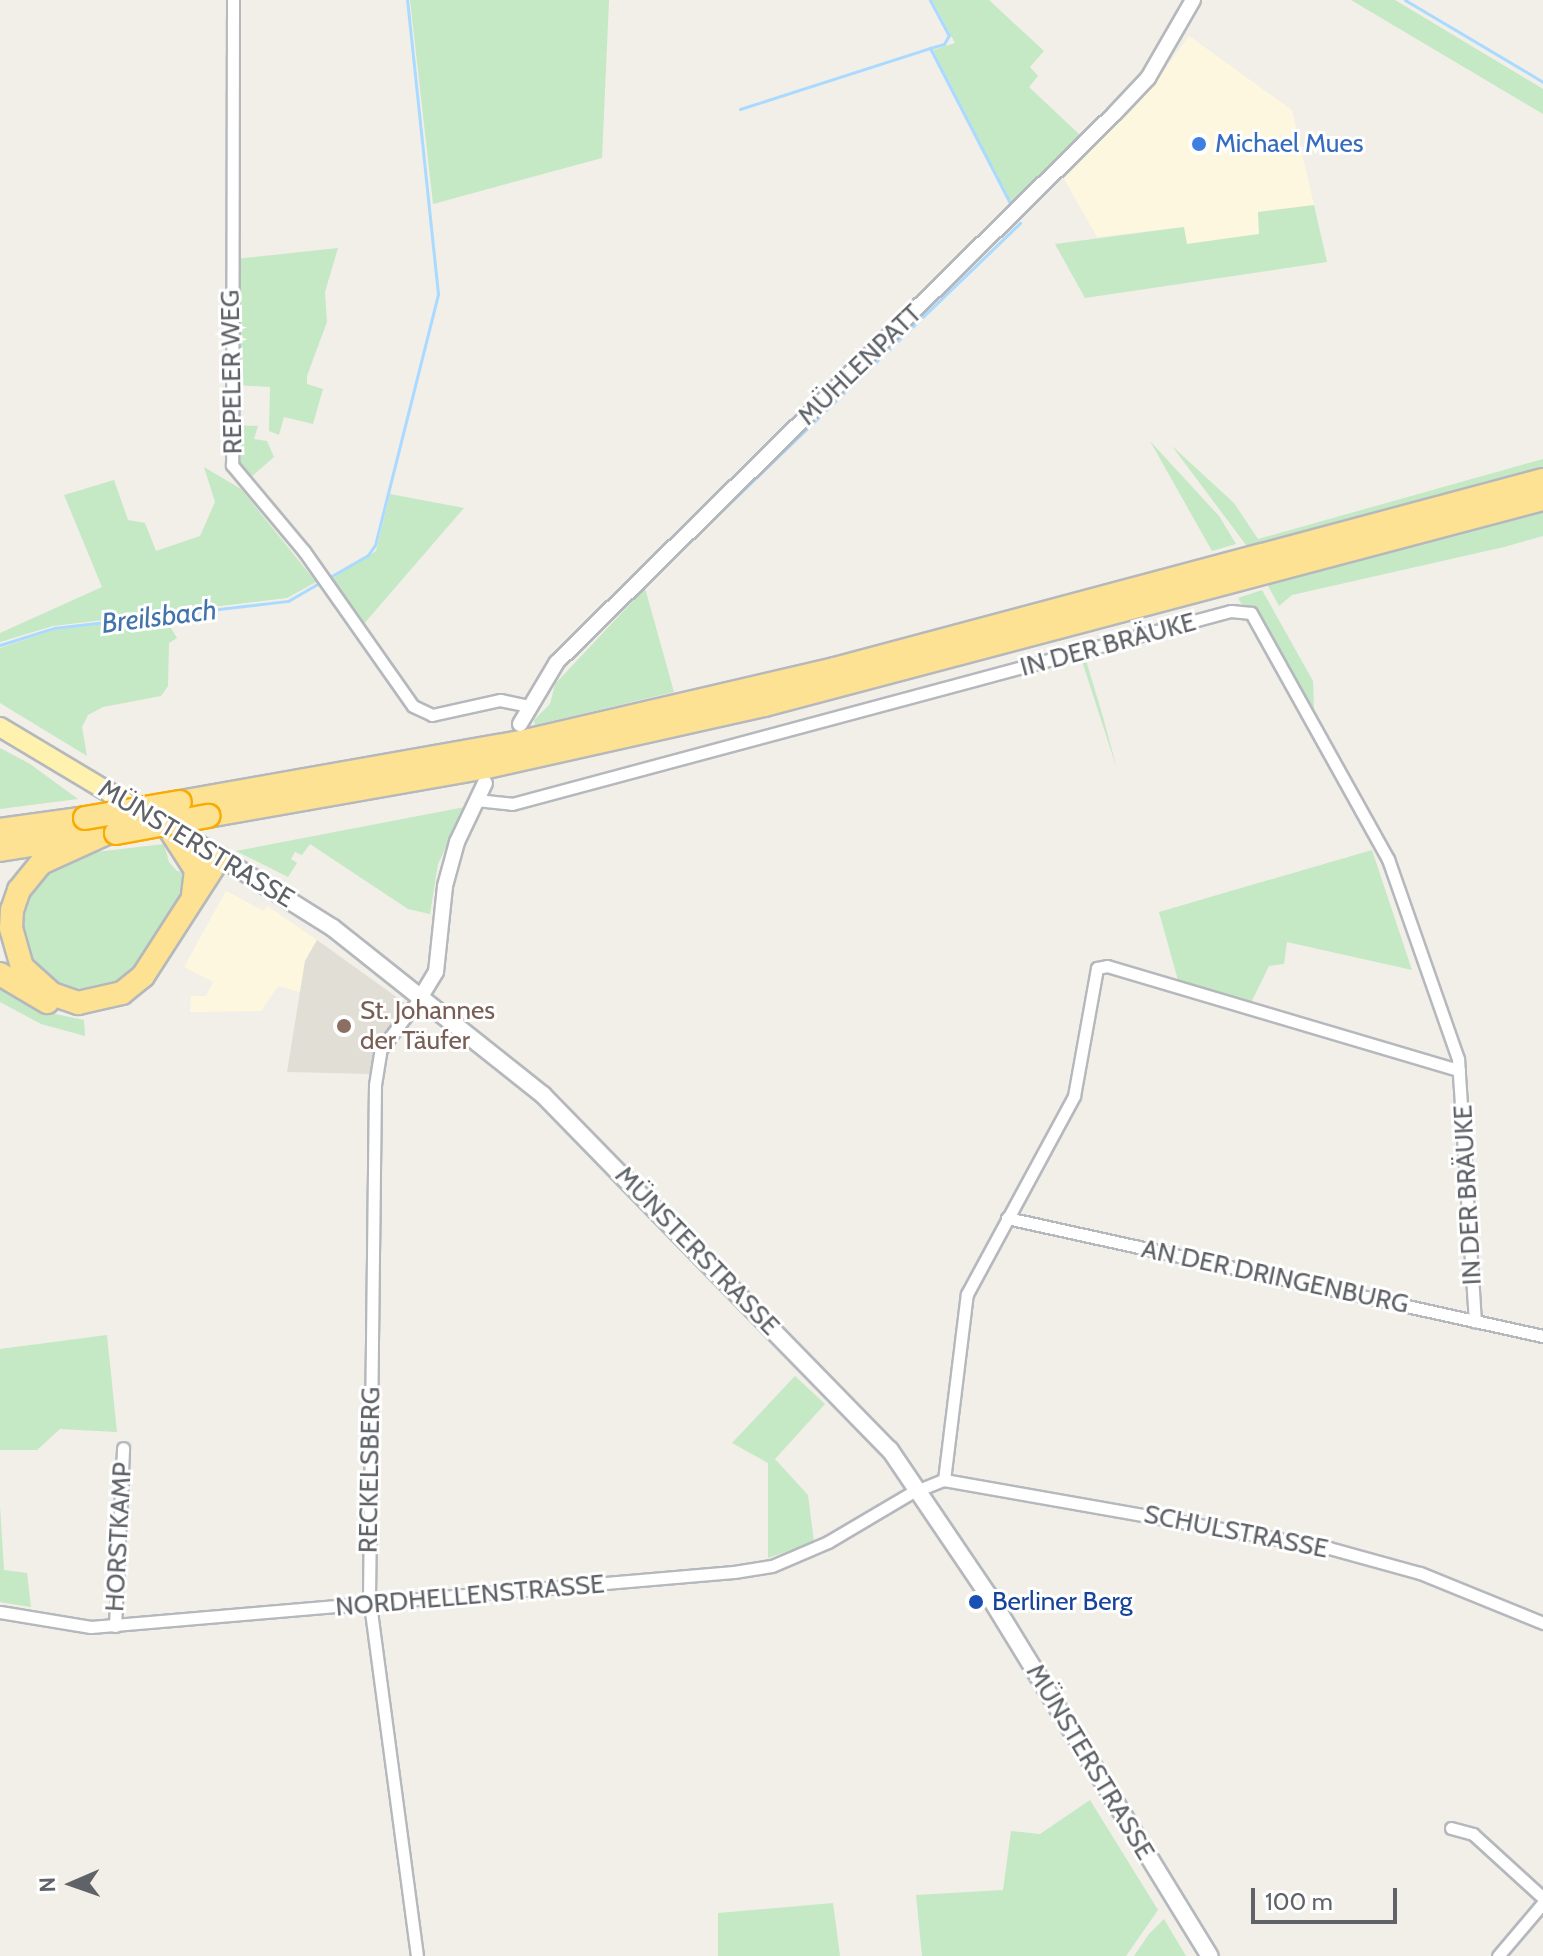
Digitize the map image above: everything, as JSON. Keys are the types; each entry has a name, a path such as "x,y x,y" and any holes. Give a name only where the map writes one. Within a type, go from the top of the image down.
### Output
{"highway":[{"path":"0,830 180,802 530,740 805,676 1543,480"},
{"path":"0,850 487,767 764,705 1543,499"},
{"path":"0,819 79,818"},
{"path":"110,833 41,863 19,890 11,928 16,956 34,982 78,1003 122,993 162,953 186,911 196,887 196,870 169,828"},
{"path":"186,911 225,861"},
{"path":"0,974 23,991 75,1013 121,1006 147,991 169,965 225,861"}],"main road":[{"name":"MÜNSTERSTRASSE","path":"0,727 333,928 422,995 543,1095 890,1450 922,1490 1210,1956"}],"street":[{"name":"REPELER WEG","path":"233,0 232,465 304,551 413,706 432,715 500,700 529,706"},
{"name":"MÜHLENPATT","path":"520,724 557,662 1148,78 1193,0"},
{"name":"IN DER BRÄUKE","path":"476,800 512,804 1243,610 1256,617 1388,859 1459,1070 1475,1321"},
{"path":"422,995 436,972 445,886 457,842 485,783"},
{"name":"IN DER BRÄUKE","path":"1007,1218 1074,1096 1092,975 1107,966 1459,1070"},
{"name":"RECKELSBERG","path":"417,1956 370,1606 375,1085 381,1049 422,995"},
{"path":"922,1490 944,1480 967,1294 1007,1218"},
{"name":"AN DER DRINGENBURG","path":"1007,1218 1543,1336"},
{"name":"HORSTKAMP","path":"115,1626 123,1448"},
{"name":"SCHULSTRASSE","path":"944,1480 1329,1548 1420,1573 1543,1623"},
{"name":"NORDHELLENSTRASSE","path":"0,1612 91,1627 115,1626 370,1606 772,1566 922,1490"},
{"path":"1451,1828 1473,1834 1543,1900 1498,1956"}],"shaded area":[{"name":"Michael Mues","path":"1189,36 1292,110 1314,205 1258,212 1259,234 1187,244 1183,227 1097,237 1064,179 1150,90"},
{"path":"226,891 264,911 267,906 317,940 305,961 300,992 278,986 261,1011 190,1012 191,996 206,996 213,982 184,967"},
{"name":"St. Johannes der Täufer","path":"317,940 409,1006 372,1074 287,1072 305,961"}],"green space":[{"path":"410,0 609,0 602,158 433,204"},
{"path":"932,0 989,0 1044,51 1030,67 1038,76 1029,87 1080,135 1012,204 933,50 955,43"},
{"path":"1351,0 1395,0 1543,89 1543,114"},
{"path":"1314,205 1327,262 1085,298 1055,244 1184,227 1187,244 1259,234 1258,212"},
{"path":"338,248 325,292 327,322 307,376 307,384 323,389 313,424 284,417 279,435 269,431 270,387 235,385 236,259"},
{"path":"234,425 258,426 254,439 267,441 274,457 251,477 238,461"},
{"path":"1150,441 1219,516 1236,544 1212,551"},
{"path":"1172,446 1234,503 1258,539 1543,459 1543,468 1249,549"},
{"path":"204,467 241,489 316,582 287,598 53,626 0,642 0,633 102,587 64,495 114,480 128,520 145,523 156,551 200,536 215,502"},
{"path":"390,494 464,508 362,626 330,580 376,551"},
{"path":"1543,508 1543,536 1504,547 1292,595 1279,606 1267,584"},
{"path":"645,588 674,692 535,725 534,720 550,704 555,684"},
{"path":"1262,590 1313,681 1314,709 1257,613 1244,608 1238,598"},
{"path":"164,617 177,638 169,643 168,686 161,696 103,707 88,715 82,727 87,756 0,703 0,648 54,630"},
{"path":"1085,657 1103,717 1117,769 1081,658"},
{"path":"0,748 30,764 78,799 0,809"},
{"path":"465,807 438,864 430,914 408,909 310,844 302,855 295,852 291,859 297,863 288,877 236,851"},
{"path":"164,844 169,862 177,871 191,873 191,883 136,978 88,998 33,975 18,911 49,866 79,854"},
{"path":"1372,850 1412,970 1287,942 1284,964 1269,966 1250,1005 1179,984 1159,912"},
{"path":"0,983 41,1011 84,1020 85,1036 41,1024 0,1002"},
{"path":"107,1335 117,1432 60,1429 37,1450 0,1450 0,1349"},
{"path":"795,1376 825,1404 775,1459 808,1495 814,1542 768,1558 768,1463 732,1443"},
{"path":"0,1506 4,1570 27,1573 31,1607 0,1602"},
{"path":"1090,1800 1158,1910 1126,1956 922,1956 916,1895 1003,1890 1011,1831 1040,1834"},
{"path":"833,1903 840,1956 718,1956 718,1913"},
{"path":"1164,1919 1186,1956 1134,1956 1149,1934"}],"waterway":[{"path":"330,577 368,555 375,545 438,294 407,0"},
{"path":"930,0 949,35 944,44 930,48 1011,205"},
{"path":"1405,0 1543,82"},
{"path":"740,109 930,48"},
{"path":"620,609 1020,223"},
{"name":"Breilsbach","path":"0,645 54,628 288,601 317,584"}],"place":[{"name":"Michael Mues","path":"1199,144"},
{"name":"St. Johannes der Täufer","path":"344,1026"},
{"name":"Berliner Berg","path":"976,1602"}]}
